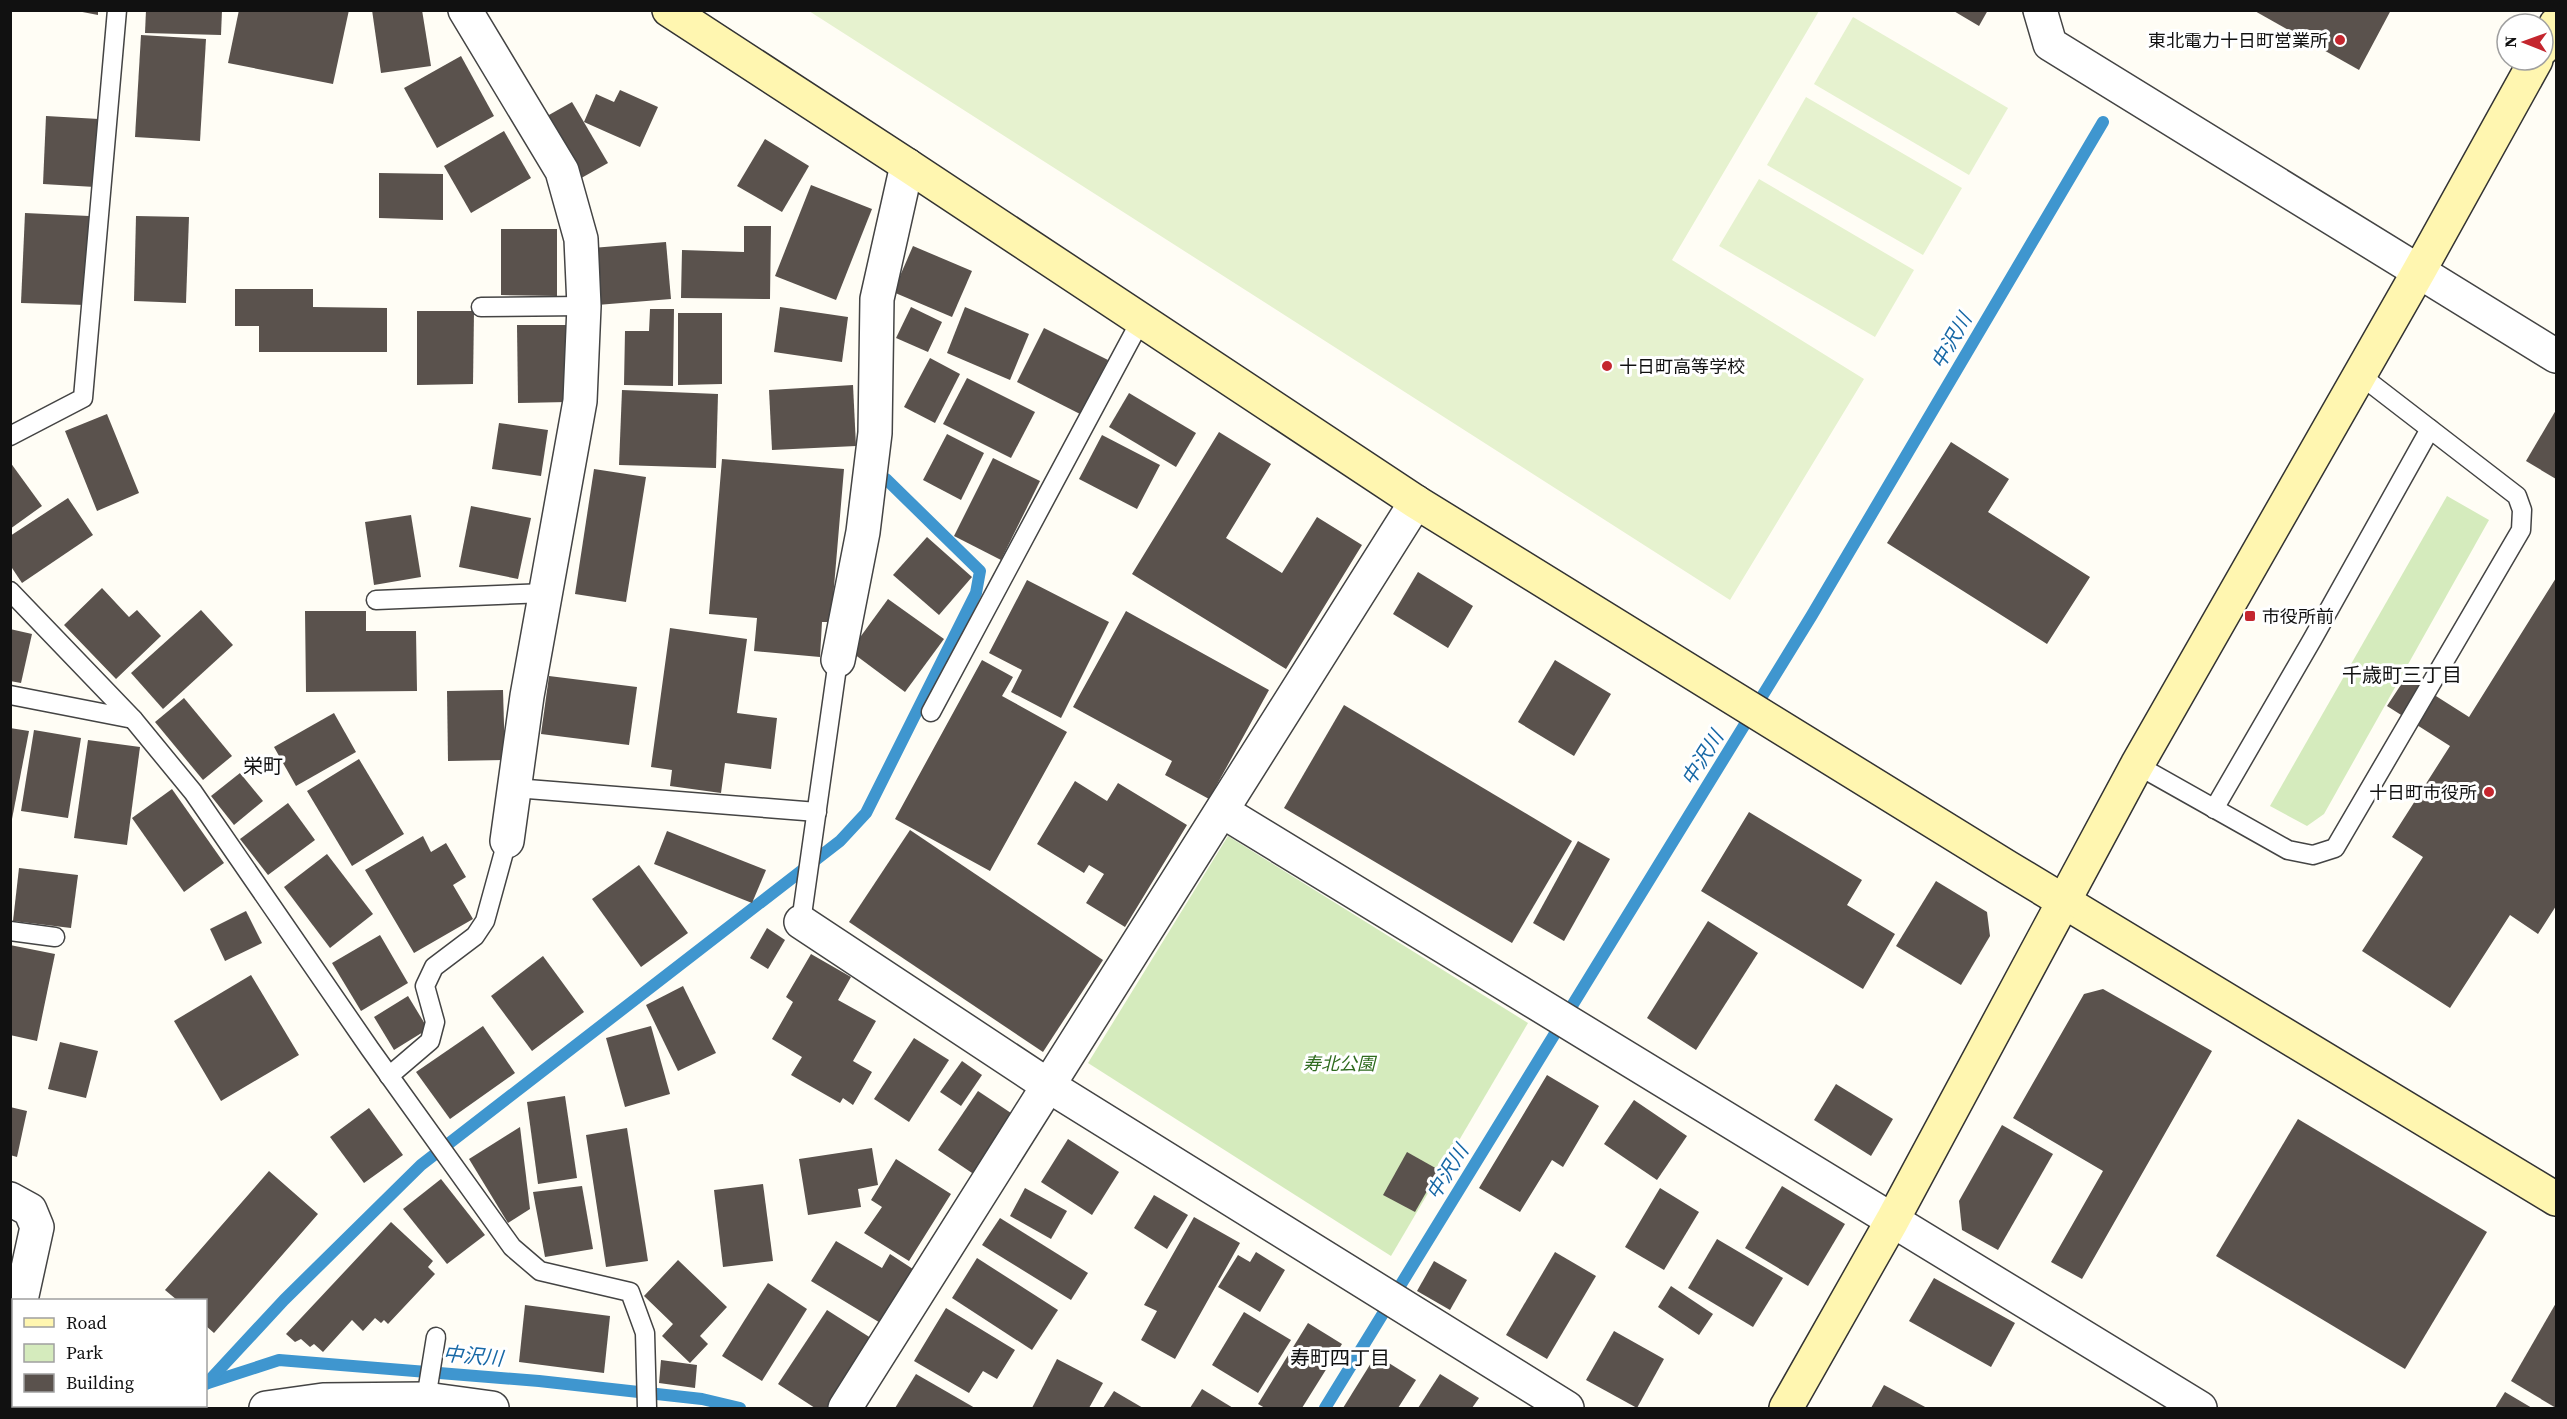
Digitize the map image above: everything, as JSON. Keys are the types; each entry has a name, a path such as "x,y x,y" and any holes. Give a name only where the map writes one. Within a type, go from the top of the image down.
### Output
{"street":[{"path":"465,10 562,171 581,239 584,306 580,401 527,696 507,841"},
{"path":"669,10 908,165 1416,502 2063,901 2556,1199"},
{"path":"2040,10 2050,44 2556,356"},
{"path":"1786,1408 1892,1221 2137,765 2419,271 2529,72"},
{"path":"838,660 863,532 875,433 877,299 908,165"},
{"path":"845,1408 1416,502"},
{"path":"1222,811 2200,1408"},
{"path":"801,922 1049,1086 1567,1408"},
{"path":"10,1199 30,1210 38,1227 21,1299"},
{"path":"266,1408 323,1400 426,1399 492,1408"}],"lane":[{"path":"10,435 83,398 117,10"},
{"path":"481,307 584,306"},
{"path":"931,712 1141,320"},
{"path":"2137,765 2288,850 2313,855 2335,848 2521,530 2522,510 2517,496 2360,375"},
{"path":"2214,808 2312,640 2430,429"},
{"path":"10,591 133,719 193,792 389,1076 512,1247 540,1271 630,1292 645,1333 647,1408"},
{"path":"376,600 546,593"},
{"path":"801,922 838,660"},
{"path":"10,695 133,719"},
{"path":"515,788 817,812"},
{"path":"389,1076 430,1041 435,1022 425,986 434,967 474,936 484,921 507,841"},
{"path":"10,931 55,937"},
{"path":"426,1399 435,1337"}],"green space":[{"name":"十日町高等学校","path":"809,11 1819,11 1672,260 1864,379 1730,600"},
{"path":"1853,17 2008,108 1969,175 1814,84"},
{"path":"1806,97 1962,188 1923,255 1767,165"},
{"path":"1759,179 1914,270 1875,337 1719,246"},
{"path":"2447,496 2489,520 2324,814 2307,826 2270,806"},
{"name":"寿北公園","path":"1228,836 1528,1023 1391,1256 1088,1063"}],"building":[{"path":"72,10 98,10 98,15"},
{"path":"146,10 222,10 221,35 145,33"},
{"path":"239,10 349,10 333,84 228,63"},
{"path":"372,10 422,10 431,66 381,73"},
{"path":"1952,10 1988,10 1979,26"},
{"name":"東北電力十日町営業所","path":"2253,10 2391,10 2359,70"},
{"path":"141,35 206,39 200,141 135,137"},
{"path":"461,56 494,116 437,148 404,88"},
{"path":"620,90 658,107 640,147 584,122 596,94 614,102"},
{"path":"572,102 608,163 576,181 540,120"},
{"path":"46,116 99,119 95,187 43,184"},
{"path":"504,131 531,178 471,213 444,166"},
{"path":"765,139 809,166 782,212 737,186"},
{"path":"379,173 443,174 443,220 379,218"},
{"path":"811,185 872,209 836,300 775,276"},
{"path":"25,213 89,216 86,305 21,303"},
{"path":"136,216 189,217 186,303 134,301"},
{"path":"744,226 771,226 770,299 681,298 682,250 744,252"},
{"path":"501,229 557,229 557,296 501,295"},
{"path":"666,242 671,299 597,305 592,248"},
{"path":"913,246 972,271 952,317 893,292"},
{"path":"235,289 313,289 313,307 387,308 387,352 259,352 259,326 235,326"},
{"path":"780,307 848,317 842,362 774,352"},
{"path":"911,307 942,322 928,352 896,338"},
{"path":"965,307 1029,334 1010,380 947,353"},
{"path":"650,309 674,309 673,386 624,385 625,331 649,331"},
{"path":"417,311 474,311 473,384 417,385"},
{"path":"678,313 722,313 722,384 678,385"},
{"path":"517,325 567,325 568,402 518,403"},
{"path":"1044,328 1108,360 1080,414 1017,382"},
{"path":"930,358 960,374 935,423 904,407"},
{"path":"967,378 1035,412 1011,458 943,424"},
{"path":"853,385 856,446 772,450 769,390"},
{"path":"622,390 718,394 716,468 619,465"},
{"path":"1129,393 1196,433 1176,467 1109,427"},
{"path":"2556,410 2556,479 2526,461"},
{"path":"107,414 139,493 97,511 65,431"},
{"path":"499,423 548,430 541,476 492,469"},
{"path":"1219,432 1271,464 1226,538 1282,573 1317,517 1362,545 1286,669 1132,574"},
{"path":"947,434 984,453 961,500 923,480"},
{"path":"1102,435 1160,465 1137,509 1079,479"},
{"path":"1951,442 2009,479 1988,512 2090,577 2047,644 1887,543"},
{"path":"993,458 1040,481 1001,560 954,536"},
{"path":"722,459 844,469 831,622 822,622 820,657 754,651 757,618 709,614"},
{"path":"10,462 42,506 10,529"},
{"path":"594,469 646,477 626,602 575,594"},
{"path":"68,498 93,535 22,583 10,565 10,536"},
{"path":"471,506 531,518 518,579 459,567"},
{"path":"411,515 421,577 374,585 365,522"},
{"path":"927,537 972,577 939,615 893,575"},
{"path":"1418,572 1473,606 1448,648 1393,614"},
{"name":"十日町市役所","path":"2556,578 2556,906 2538,934 2510,915 2450,1008 2362,951 2423,857 2392,837 2450,746 2387,706 2406,677 2469,717"},
{"path":"1027,580 1109,622 1061,718 1011,692 1022,670 989,653"},
{"path":"102,588 129,617 137,610 161,636 116,679 64,625"},
{"path":"888,599 944,639 905,692 850,651"},
{"path":"201,610 233,645 163,709 131,673"},
{"path":"305,611 366,611 366,631 416,631 417,691 306,692"},
{"path":"1126,611 1269,690 1209,799 1165,775 1172,761 1073,707"},
{"path":"670,628 747,639 737,713 777,718 771,769 725,763 721,793 670,786 672,770 651,767"},
{"path":"10,629 32,634 21,683 10,681"},
{"path":"982,660 1013,677 1002,696 1067,732 990,871 895,819"},
{"path":"1555,660 1611,694 1574,756 1518,722"},
{"path":"549,676 637,687 629,745 541,734"},
{"path":"503,690 505,760 448,761 447,691"},
{"path":"184,698 232,756 203,780 155,722"},
{"path":"1344,705 1572,841 1512,943 1284,808"},
{"path":"334,713 356,752 296,786 274,747"},
{"path":"10,728 29,731 12,819 10,819"},
{"path":"34,730 81,738 68,818 21,811"},
{"path":"88,740 140,747 127,845 74,838"},
{"path":"359,759 404,834 352,866 307,791"},
{"path":"240,773 263,801 234,825 211,796"},
{"path":"1075,781 1107,801 1118,783 1187,825 1125,927 1086,903 1104,874 1089,865 1084,873 1037,844"},
{"path":"172,789 224,863 184,892 132,818"},
{"path":"288,803 315,840 268,875 240,839"},
{"path":"1749,812 1862,880 1847,905 1895,934 1863,989 1701,891"},
{"path":"910,830 1103,960 1043,1052 849,922"},
{"path":"667,831 766,870 752,903 654,864"},
{"path":"423,836 431,852 446,843 466,877 453,885 473,919 414,953 365,870"},
{"path":"1578,841 1610,859 1564,941 1533,923"},
{"path":"327,854 373,914 330,948 284,887"},
{"path":"639,865 688,933 641,967 592,899"},
{"path":"19,868 78,875 71,928 13,921"},
{"path":"1936,881 1987,912 1990,936 1961,985 1896,946"},
{"path":"246,911 262,943 225,961 210,929"},
{"path":"1708,921 1758,953 1696,1050 1647,1018"},
{"path":"767,928 785,940 768,969 750,958"},
{"path":"380,935 408,983 361,1011 332,963"},
{"path":"10,945 55,954 37,1041 10,1035"},
{"path":"811,954 851,977 838,1000 876,1021 853,1061 872,1072 853,1105 843,1098 840,1103 791,1075 802,1057 772,1039 793,1002 786,997"},
{"path":"543,956 584,1012 532,1051 491,996"},
{"path":"251,975 299,1055 221,1101 174,1021"},
{"path":"683,986 716,1053 678,1071 646,1005"},
{"path":"2103,989 2212,1051 2082,1279 2051,1262 2103,1171 2013,1118 2084,994"},
{"path":"408,996 428,1029 394,1050 374,1017"},
{"path":"483,1026 515,1073 450,1119 416,1072"},
{"path":"651,1026 670,1094 625,1107 606,1038"},
{"path":"914,1038 949,1060 909,1122 874,1099"},
{"path":"60,1042 98,1051 86,1098 48,1089"},
{"path":"962,1061 982,1075 961,1106 940,1092"},
{"path":"1547,1075 1599,1106 1563,1167 1552,1160 1520,1212 1479,1188"},
{"path":"1836,1084 1893,1119 1871,1156 1814,1120"},
{"path":"978,1091 1014,1115 975,1175 938,1150"},
{"path":"565,1096 577,1178 538,1184 527,1102"},
{"path":"1634,1100 1687,1136 1657,1180 1604,1144"},
{"path":"10,1107 27,1111 17,1157 10,1155"},
{"path":"369,1108 403,1155 364,1183 330,1137"},
{"path":"2298,1119 2487,1232 2405,1369 2216,1256"},
{"path":"2002,1125 2053,1154 1998,1250 1962,1230 1959,1201"},
{"path":"520,1127 530,1209 508,1223 469,1159"},
{"path":"627,1128 648,1261 606,1267 586,1135"},
{"path":"1068,1139 1119,1172 1092,1215 1041,1182"},
{"path":"872,1148 878,1185 858,1189 861,1207 808,1215 799,1159"},
{"path":"1407,1152 1439,1170 1415,1212 1383,1195"},
{"path":"896,1159 951,1194 909,1261 864,1233 882,1207 871,1200"},
{"path":"269,1171 318,1214 214,1333 207,1327 207,1299 176,1299 165,1290"},
{"path":"441,1179 485,1235 447,1264 403,1209"},
{"path":"763,1184 773,1261 723,1267 714,1190"},
{"path":"582,1186 593,1249 545,1257 533,1192"},
{"path":"1782,1186 1845,1224 1808,1286 1745,1248"},
{"path":"1025,1188 1067,1211 1051,1239 1010,1216"},
{"path":"1660,1188 1699,1212 1664,1270 1625,1247"},
{"path":"1154,1195 1188,1215 1167,1249 1134,1228"},
{"path":"1194,1217 1240,1243 1175,1359 1141,1340 1157,1311 1144,1305"},
{"path":"1000,1218 1088,1273 1071,1300 982,1245"},
{"path":"391,1222 433,1261 428,1267 435,1274 388,1324 384,1320 381,1323 375,1318 363,1331 352,1320 323,1352 314,1344 310,1347 301,1339 295,1342 286,1334"},
{"path":"1717,1239 1783,1278 1753,1327 1688,1288"},
{"path":"836,1241 882,1268 890,1254 919,1273 887,1327 811,1281"},
{"path":"1256,1252 1285,1270 1260,1312 1218,1287 1238,1255 1250,1262"},
{"path":"1555,1252 1596,1276 1547,1359 1506,1335"},
{"path":"977,1258 1058,1310 1032,1350 952,1298"},
{"path":"678,1260 727,1307 700,1336 708,1344 690,1363 662,1336 673,1324 644,1296"},
{"path":"1434,1261 1467,1280 1450,1310 1417,1291"},
{"path":"1934,1278 2015,1323 1991,1367 1909,1321"},
{"path":"768,1283 807,1309 762,1381 722,1356"},
{"path":"1671,1286 1713,1314 1699,1335 1658,1307"},
{"path":"2556,1303 2556,1408 2511,1381"},
{"path":"525,1305 610,1316 604,1373 519,1362"},
{"path":"946,1308 1015,1350 997,1379 983,1371 969,1393 914,1361"},
{"path":"827,1310 874,1340 830,1408 815,1408 778,1384"},
{"path":"1244,1312 1291,1340 1258,1393 1212,1365"},
{"path":"1308,1323 1342,1344 1302,1408 1265,1408 1258,1404"},
{"path":"1614,1331 1664,1359 1637,1408 1586,1380"},
{"path":"1376,1355 1416,1380 1398,1408 1343,1408"},
{"path":"1057,1359 1103,1383 1089,1408 1032,1408"},
{"path":"661,1360 697,1365 695,1388 659,1383"},
{"path":"916,1374 975,1408 895,1408"},
{"path":"1440,1374 1479,1398 1472,1408 1418,1408"},
{"path":"1884,1385 1927,1408 1871,1408"},
{"path":"1202,1389 1233,1408 1190,1408"},
{"path":"1114,1391 1143,1408 1103,1408"},
{"path":"2505,1392 2532,1408 2495,1408"}],"waterway":[{"name":"中沢川","path":"1325,1408 1812,615 2103,122"},
{"path":"207,1383 284,1300 421,1165 840,841 866,813 976,593 980,571 886,479"},
{"name":"中沢川","path":"208,1383 279,1360 539,1381 702,1399 740,1408"}],"place":[{"name":"東北電力十日町営業所","path":"2340,40"},
{"name":"十日町高等学校","path":"1607,366"},
{"name":"市役所前","path":"2250,616"},
{"name":"十日町市役所","path":"2489,792"}],"district":[{"name":"千歳町三丁目","path":"2402,675"},
{"name":"栄町","path":"263,766"},
{"name":"寿町四丁目","path":"1340,1358"}]}
